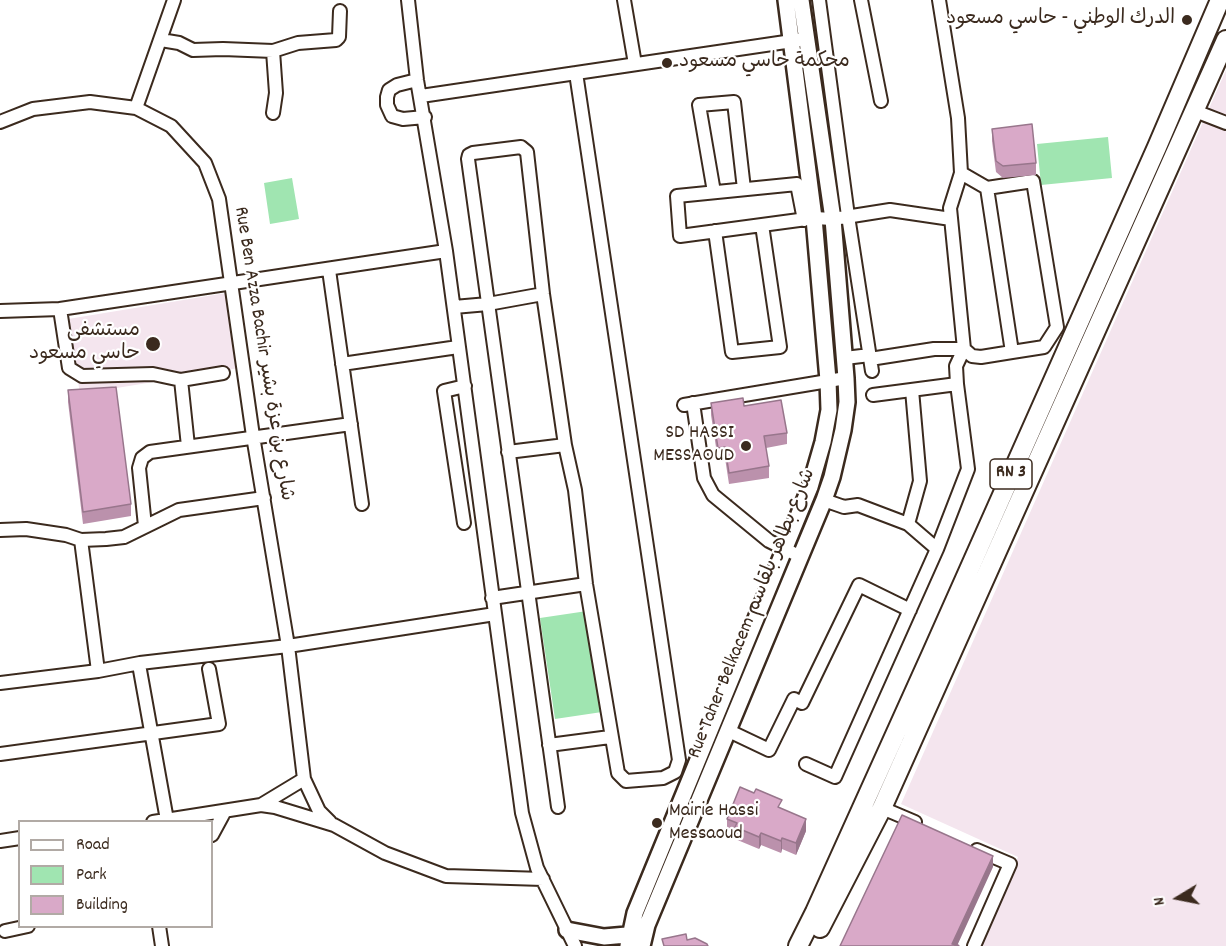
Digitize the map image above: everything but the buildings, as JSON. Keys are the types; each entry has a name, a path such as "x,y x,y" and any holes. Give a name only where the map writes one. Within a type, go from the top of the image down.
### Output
{"highway":[{"name":"RN 3","path":"798,946 950,612 1220,0"},
{"name":"RN 3","path":"811,946 882,808 1226,40"}],"main road":[{"name":"Rue Taher Belkacem شارع بطاهر بلقاسم","path":"636,940 729,731 824,500 843,430 847,402 841,218 798,40 786,0"},
{"name":"Rue Taher Belkacem شارع بطاهر بلقاسم","path":"636,940 635,913 786,550 817,466 829,410 828,380 809,219 798,40 801,0"},
{"path":"567,930 636,940"}],"street":[{"path":"136,108 174,0"},
{"path":"408,0 417,80 425,117 454,307 522,813 533,855 575,946"},
{"path":"624,0 634,64"},
{"path":"819,0 841,218 871,362"},
{"path":"861,0 880,101"},
{"path":"806,764 835,777 938,549 968,469 957,384 956,366 964,349 950,208 961,173 958,118 939,0"},
{"path":"161,40 179,43 193,50 273,51 298,43 336,40 339,37 340,11"},
{"path":"421,96 798,40"},
{"path":"273,51 276,93 273,113"},
{"path":"558,807 468,159 473,153 520,147 527,152 543,294 565,445 575,490 586,584 610,737 618,773 626,782 663,778 675,772 678,766 576,74"},
{"path":"417,80 397,85 389,90 387,105 392,116 404,119 425,117"},
{"name":"Rue Ben Azza Bachir شارع بن عزة بشير","path":"0,122 33,109 90,102 136,108 171,126 205,163 219,200 253,436 288,646 304,779 319,812 334,825"},
{"path":"714,192 699,105 734,102 744,189"},
{"path":"1195,111 1226,123"},
{"path":"845,358 871,362 934,349 964,349 972,356 981,357 1044,347 1057,327 1033,181 987,188 961,173"},
{"path":"809,219 798,184 677,196 680,236 809,219 841,218 890,210 951,219"},
{"path":"987,188 1012,352"},
{"path":"715,231 732,352 780,347 762,225"},
{"path":"0,311 60,309 446,251"},
{"path":"329,270 362,504"},
{"path":"454,307 488,304 543,294"},
{"path":"60,309 69,368 82,376 153,374 181,380 223,373"},
{"path":"342,364 458,347"},
{"path":"801,556 769,541 713,495 704,478 688,404 846,378"},
{"path":"181,380 188,446"},
{"path":"873,395 957,384"},
{"path":"464,523 444,391 465,386"},
{"path":"908,524 920,481 912,390"},
{"path":"145,526 139,468 142,458 150,452 351,424"},
{"path":"508,452 565,445"},
{"path":"457,479 477,474"},
{"path":"0,530 26,529 81,540 124,537 179,510 264,498"},
{"path":"824,500 844,507 858,505 908,524 938,549"},
{"path":"81,540 98,671"},
{"path":"492,598 586,584"},
{"path":"729,731 769,750 794,699 802,703 859,585 910,610"},
{"path":"0,683 98,671 140,663 288,646 495,614"},
{"path":"0,754 219,724 209,669"},
{"path":"140,670 166,820 261,805 275,807 334,825 385,853 446,876 543,879"},
{"path":"549,745 610,737"},
{"path":"261,805 304,779"},
{"path":"882,808 924,826"},
{"path":"213,833 225,811"},
{"path":"0,841 18,838"},
{"path":"967,845 1010,864 974,946"},
{"path":"5,931 22,928"},
{"path":"159,928 162,946"}],"shaded area":[{"path":"1226,70 1226,946 982,946 1018,857 901,804"},
{"name":"مستشفى حاسي مسعود","path":"226,293 239,368 80,394 68,319"}],"green space":[{"path":"1108,137 1112,178 1041,185 1037,144"},
{"path":"292,178 299,219 270,224 264,183"},
{"path":"587,611 602,712 555,719 540,618"}],"place":[{"name":"الدرك الوطني - حاسي مسعود","path":"1187,20"},
{"name":"محكمة حاسي مسعود","path":"667,63"},
{"name":"مستشفى حاسي مسعود","path":"153,344"},
{"name":"SD HASSI MESSAOUD","path":"746,446"},
{"name":"Mairie Hassi Messaoud","path":"657,823"}]}
